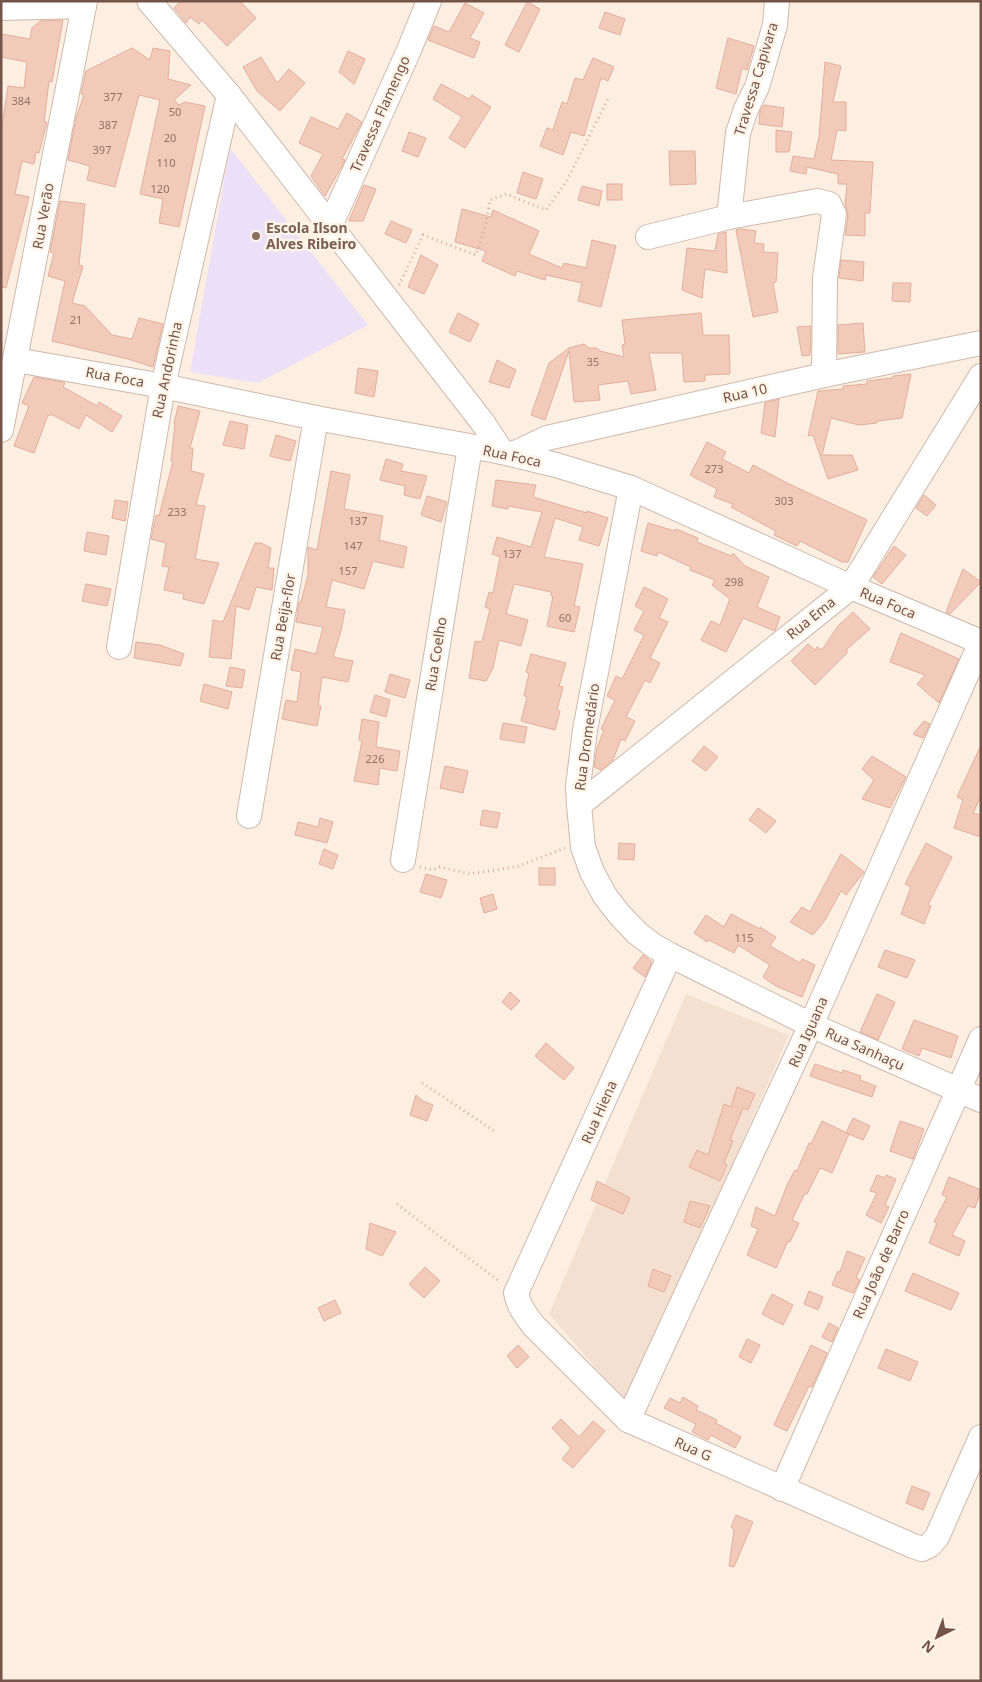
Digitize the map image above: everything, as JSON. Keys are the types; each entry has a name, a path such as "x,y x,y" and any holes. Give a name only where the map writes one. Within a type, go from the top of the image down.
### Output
{"street":[{"path":"149,1 229,95 507,453"},
{"name":"Travessa Flamengo","path":"330,226 429,1"},
{"name":"Travessa Capivara","path":"729,217 738,133 756,87 772,34 777,1"},
{"path":"1,8 84,4"},
{"name":"Rua Verão","path":"1,430 84,4"},
{"name":"Rua Andorinha","path":"119,647 162,386 229,95"},
{"path":"648,237 729,217 817,200 829,204 834,214 825,278 824,375"},
{"name":"Rua 10","path":"507,453 547,438 824,375 981,343"},
{"name":"Rua Foca","path":"16,360 162,386 316,418 507,453 556,465 631,488 851,587 981,642"},
{"name":"Rua Ema","path":"578,805 851,587 981,376"},
{"name":"Rua Beija-flor","path":"249,816 316,418"},
{"name":"Rua Coelho","path":"410,859 470,447"},
{"name":"Rua Dromedário","path":"631,488 585,730 578,786 578,805 583,847 592,872 605,896 619,914 643,937 670,955"},
{"name":"Rua Iguana","path":"628,1420 811,1025 981,642"},
{"name":"Rua Sanhaçu","path":"670,955 811,1025 981,1100"},
{"name":"Rua Hiena","path":"516,1293 670,955"},
{"name":"Rua João de Barro","path":"782,1488 981,1039"},
{"name":"Rua G","path":"516,1293 518,1304 533,1325 628,1420 913,1546 922,1548 930,1545 937,1537 981,1436"}],"path":[{"path":"391,304 423,235 476,255 486,223 490,200 506,194 546,210 566,182 609,97"},
{"path":"410,859 420,867 433,870 440,867 470,874 519,866 564,848 583,847"},
{"path":"422,1083 496,1132"},
{"path":"397,1204 516,1293"}],"shaded area":[{"name":"Escola Ilson Alves Ribeiro","path":"230,148 368,325 258,383 190,372"},
{"path":"686,994 789,1035 627,1404 549,1314"}],"building":[{"path":"181,1 240,1 256,18 227,46 202,20 199,24 190,17 186,23 174,8"},
{"path":"527,2 540,9 519,52 505,45"},
{"path":"465,3 484,13 470,38 480,42 474,58 428,40 434,26 449,32"},
{"path":"605,12 625,19 620,35 599,28"},
{"path":"63,20 52,82 49,81 44,122 47,122 39,153 36,152 34,164 22,161 15,194 29,197 6,288 1,287 1,134 8,86 24,88 27,62 1,57 1,34 30,39 32,28 40,21"},
{"path":"728,38 754,46 747,70 742,68 736,94 716,88"},
{"path":"132,48 150,60 153,48 170,51 168,79 191,85 174,100 179,105 185,102 205,106 179,227 159,223 163,199 140,194 160,100 139,95 115,187 87,180 90,166 68,160 76,118 84,95 81,94 86,71"},
{"path":"348,51 365,59 354,84 339,72"},
{"path":"261,57 277,83 289,69 305,83 280,111 257,91 243,67"},
{"path":"593,58 614,67 608,81 601,78 584,136 571,132 563,155 540,146 547,128 553,130 562,102 567,104 575,78 583,80"},
{"path":"825,62 841,66 833,102 846,102 846,131 837,130 831,160 873,162 870,213 865,213 865,236 845,235 848,216 845,205 847,184 838,184 838,174 807,167 806,174 790,171 793,156 814,159 819,137"},
{"path":"441,84 469,99 472,95 491,107 465,148 449,138 462,117 433,99"},
{"path":"764,105 784,108 782,127 759,124 760,111"},
{"path":"347,113 362,122 342,159 345,160 342,166 325,196 311,176 323,154 299,143 311,117 338,129"},
{"path":"776,130 792,132 789,152 776,152"},
{"path":"409,132 426,138 418,157 402,151"},
{"path":"669,151 695,151 696,184 670,185"},
{"path":"523,172 543,179 536,199 517,193"},
{"path":"607,184 622,184 622,200 607,200"},
{"path":"364,185 376,189 363,221 349,221"},
{"path":"582,186 602,191 599,206 578,200"},
{"path":"60,201 85,204 79,265 83,266 72,303 85,306 112,335 132,339 139,318 163,324 153,367 128,359 52,341 65,281 48,276 54,253 50,252"},
{"path":"462,209 491,217 493,210 539,231 529,254 562,268 564,263 586,268 592,240 616,246 601,307 578,301 582,283 546,275 545,280 517,271 515,276 482,261 486,251 455,242"},
{"path":"391,221 412,230 406,243 385,234"},
{"path":"736,230 756,231 754,243 764,244 763,252 778,253 776,282 773,283 778,312 753,317"},
{"path":"726,232 727,273 705,269 702,298 682,290 687,248 715,251 718,234"},
{"path":"421,255 438,265 424,294 408,287"},
{"path":"841,260 864,262 863,281 839,278"},
{"path":"893,283 911,283 910,302 892,301"},
{"path":"458,313 479,324 470,342 449,332"},
{"path":"701,313 703,335 729,335 730,374 705,375 705,381 684,382 682,353 649,353 656,390 631,394 628,381 598,385 600,400 574,402 569,351 545,420 531,415 549,363 569,348 584,344 589,348 597,348 600,351 624,357 622,345 625,344 622,320"},
{"path":"863,323 865,352 838,354 838,325"},
{"path":"811,326 810,355 802,356 797,327"},
{"path":"497,360 516,370 509,388 489,382"},
{"path":"358,368 378,371 374,397 355,393"},
{"path":"911,374 902,418 859,425 831,418 822,455 852,455 858,470 828,479 813,435 808,436 818,391 843,389 843,386 867,384 867,381"},
{"path":"34,377 63,382 65,383 63,387 97,406 99,402 122,416 112,432 86,415 79,429 51,414 50,416 48,415 34,453 14,446 29,406 22,403"},
{"path":"779,399 775,437 761,433 765,403"},
{"path":"178,406 200,411 190,448 193,448 191,471 204,474 196,505 205,506 195,559 219,563 204,604 183,599 184,594 164,590 169,567 162,566 166,543 151,539 156,515 159,516 173,461 171,461 174,424"},
{"path":"230,421 248,425 244,449 223,445"},
{"path":"276,435 296,441 290,461 270,456"},
{"path":"707,442 726,452 722,459 749,473 753,465 867,520 848,562 842,562 800,541 797,546 774,535 776,531 731,507 733,504 714,497 717,489 690,475"},
{"path":"386,459 403,464 401,471 427,476 420,499 404,495 405,486 380,480"},
{"path":"331,471 350,475 344,509 383,516 379,540 407,547 403,568 373,561 364,589 332,580 326,607 345,610 333,657 353,661 348,682 322,677 318,706 321,706 317,726 282,719 286,700 297,702 301,672 291,670 295,649 316,654 323,627 296,622 299,602 301,602 308,575 308,547 317,550"},
{"path":"496,480 536,485 533,497 608,518 599,546 579,540 583,527 555,518 544,557 583,564 574,606 580,607 574,632 547,626 553,596 551,596 551,592 514,584 506,614 528,620 521,646 499,640 493,668 486,681 469,678 475,641 482,642 490,609 485,607 489,592 493,593 500,557 492,554 497,537 531,547 542,512 508,506 508,509 492,506"},
{"path":"924,495 936,505 927,516 916,508"},
{"path":"427,496 447,502 441,522 421,515"},
{"path":"115,500 128,502 125,521 112,518"},
{"path":"648,523 675,531 676,529 698,538 697,542 731,556 733,553 745,566 769,577 757,607 780,617 775,631 743,618 726,652 701,640 711,621 720,625 730,599 712,585 715,580 690,570 691,567 658,552 657,556 641,551"},
{"path":"87,532 109,536 106,555 84,551"},
{"path":"255,543 261,543 271,548 268,568 274,568 272,590 256,587 249,610 236,606 231,659 209,657 213,620 223,622"},
{"path":"894,546 906,555 882,584 873,577"},
{"path":"963,569 981,582 950,614 946,612"},
{"path":"86,584 111,589 107,606 82,601"},
{"path":"644,587 668,599 659,618 668,622 650,658 660,663 650,683 645,680 626,717 635,721 625,741 621,739 613,760 601,770 594,767 597,748 604,730 601,729 615,700 607,696 616,676 622,679 644,635 634,630 644,611 635,606"},
{"path":"853,612 870,629 847,649 847,653 815,685 791,661 808,644 815,650 817,647 822,650 838,626"},
{"path":"901,633 959,659 939,703 917,684 925,675 890,662"},
{"path":"136,642 160,645 184,654 180,666 134,658"},
{"path":"531,654 566,663 559,686 563,687 557,710 560,711 555,730 521,721 527,697 524,696 529,673 526,672"},
{"path":"230,667 245,670 242,688 226,686"},
{"path":"390,674 410,680 405,698 385,692"},
{"path":"204,684 232,692 228,709 200,701"},
{"path":"375,695 390,700 386,717 370,712"},
{"path":"362,719 379,722 376,747 400,751 397,771 380,768 378,785 354,781 362,741 359,740"},
{"path":"924,721 930,724 923,738 913,734"},
{"path":"503,723 527,727 524,743 500,739"},
{"path":"981,745 981,796 973,813 981,815 981,837 954,828 963,800 957,797"},
{"path":"704,746 718,757 706,771 692,761"},
{"path":"872,756 906,777 890,808 862,799 874,780 862,769"},
{"path":"445,766 468,771 463,793 440,788"},
{"path":"758,808 776,821 766,833 749,820"},
{"path":"483,810 500,813 497,828 480,825"},
{"path":"320,818 333,822 327,843 295,835 298,822 318,827"},
{"path":"619,843 635,844 634,860 618,859"},
{"path":"926,843 952,857 928,905 931,906 924,924 901,914 911,887 905,884"},
{"path":"324,849 338,855 333,869 319,864"},
{"path":"841,854 864,872 846,895 841,891 825,920 813,935 790,922 802,907 810,912"},
{"path":"539,868 555,868 555,885 539,885"},
{"path":"426,874 447,880 441,898 420,892"},
{"path":"493,894 497,909 484,913 480,898"},
{"path":"731,914 760,929 760,927 776,937 770,946 800,963 802,959 815,965 802,997 776,986 763,977 770,965 738,945 734,953 709,940 707,942 694,933 706,915 724,927"},
{"path":"885,950 915,960 907,978 878,967"},
{"path":"643,955 652,962 645,977 633,968"},
{"path":"510,992 520,1001 511,1010 502,1002"},
{"path":"877,994 895,1002 878,1040 860,1032"},
{"path":"914,1020 958,1036 951,1058 922,1048 919,1056 902,1049"},
{"path":"546,1043 574,1068 564,1080 535,1056"},
{"path":"815,1064 842,1073 843,1070 861,1076 860,1080 876,1086 872,1097 810,1076"},
{"path":"737,1087 755,1094 748,1110 743,1108 730,1140 733,1141 724,1163 727,1165 720,1181 689,1167 697,1150 708,1155 724,1104 731,1107"},
{"path":"416,1095 423,1101 433,1105 427,1121 410,1115"},
{"path":"853,1118 870,1126 863,1140 846,1133"},
{"path":"822,1121 849,1134 832,1173 820,1168 807,1194 805,1193 792,1220 799,1223 790,1242 788,1241 776,1268 747,1255 758,1229 751,1226 756,1207 775,1216 788,1183 795,1170 797,1171 809,1143 811,1144"},
{"path":"900,1121 924,1129 913,1159 890,1151"},
{"path":"877,1175 885,1178 886,1175 896,1179 885,1205 889,1207 881,1223 866,1215 877,1193 870,1191"},
{"path":"949,1177 981,1190 975,1208 968,1206 952,1235 965,1241 959,1256 929,1243 937,1223 934,1222 947,1197 942,1195"},
{"path":"597,1181 630,1198 623,1214 591,1200"},
{"path":"690,1201 710,1206 700,1228 684,1222"},
{"path":"370,1223 396,1232 382,1256 366,1249"},
{"path":"847,1251 865,1258 856,1278 860,1280 853,1293 832,1285 838,1271 840,1272"},
{"path":"425,1267 440,1281 424,1298 409,1284"},
{"path":"653,1269 671,1276 664,1292 648,1286"},
{"path":"913,1273 959,1293 951,1310 905,1291"},
{"path":"809,1291 823,1297 818,1310 804,1304"},
{"path":"772,1294 793,1305 783,1325 762,1314"},
{"path":"335,1300 341,1313 324,1321 318,1308"},
{"path":"829,1323 838,1328 832,1342 822,1337"},
{"path":"747,1339 760,1345 751,1363 739,1357"},
{"path":"518,1345 529,1357 517,1368 507,1356"},
{"path":"811,1345 827,1353 812,1387 809,1386 787,1431 774,1425"},
{"path":"886,1349 918,1362 910,1381 878,1368"},
{"path":"683,1397 698,1406 696,1410 717,1420 716,1423 741,1437 735,1448 711,1435 708,1440 692,1432 696,1424 664,1408 670,1398 680,1403"},
{"path":"561,1419 579,1437 593,1421 605,1431 573,1468 562,1459 571,1448 552,1428"},
{"path":"912,1486 930,1493 923,1510 906,1503"},
{"path":"736,1515 753,1522 734,1567 729,1566 734,1530 731,1527"}],"place":[{"name":"Escola Ilson Alves Ribeiro","path":"256,236"}]}
